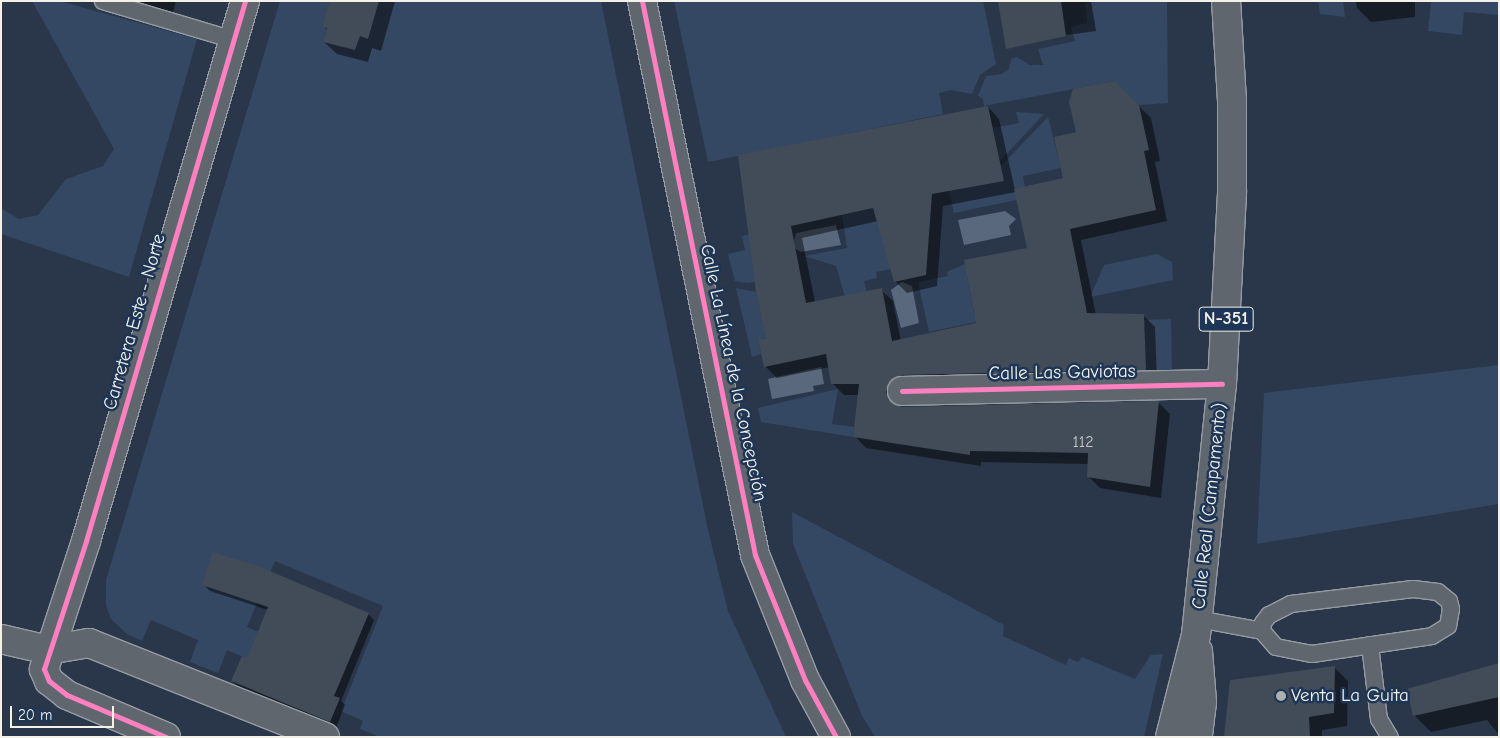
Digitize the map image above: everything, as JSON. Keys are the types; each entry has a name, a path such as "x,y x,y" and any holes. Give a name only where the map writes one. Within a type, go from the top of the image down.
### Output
{"main road":[{"name":"Carretera Este - Norte","path":"166,737 67,695 50,681 44,668 48,650 86,541 245,1"},
{"name":"Calle La Línea de la Concepción","path":"642,1 756,555 805,680 836,737"},
{"name":"Calle Real (Campamento)","path":"1170,737 1197,627 1222,384 1232,190 1232,101 1226,1"},
{"name":"Calle Las Gaviotas","path":"902,391 1222,384"},
{"name":"N-351","path":"1197,627 1202,702 1198,737"},
{"path":"1,639 48,650 90,643 325,737"}],"lane":[{"path":"103,1 234,40"},
{"path":"1197,627 1262,631 1276,647 1297,653 1432,636 1444,631 1451,616 1449,601 1438,592 1413,589 1291,604 1269,615 1263,622 1262,631"},
{"path":"1370,645 1379,719 1390,737"}],"shaded area":[{"path":"32,1 59,1 197,39 129,277 1,234 1,208 19,219 38,215 66,179 103,166 114,149"},
{"path":"280,1 329,1 322,27 327,28 323,42 355,50 360,36 368,39 379,1 601,1 708,530 728,611 786,737 380,737 360,729 363,721 341,711 383,606 275,561 247,627 308,654 278,672 227,650 218,673 190,662 198,640 151,620 142,641 127,634 111,619 106,605 106,580"},
{"path":"674,1 983,1 996,64 980,75 972,94 951,90 939,93 943,114 708,162"},
{"path":"1091,1 1167,1 1168,103 1139,105 1115,81 984,106 983,99 978,96 986,76 1002,74 1009,69 1011,59 1017,57 1030,65 1043,65 1038,49 1075,41 1071,27 1087,23 1085,4"},
{"path":"1318,1 1343,1 1345,17 1320,14"},
{"path":"1431,1 1499,1 1499,15 1464,12 1462,35 1428,31"},
{"path":"1016,112 1044,114 1000,161 993,128 1019,123"},
{"path":"1048,117 1061,168 1023,176 1027,198 954,213 949,191 1004,180 1001,166"},
{"path":"891,204 891,269 876,272 877,278 864,281 868,296 846,300 836,266 804,256 847,248 842,215"},
{"path":"1005,211 1016,219 1009,226 1011,235 964,245 958,220"},
{"path":"836,225 841,245 801,252 792,247 796,233"},
{"path":"786,227 769,280 747,283 735,281 728,254 745,250 742,236"},
{"path":"1157,254 1172,262 1173,280 1090,297 1104,265"},
{"path":"965,264 974,314 989,319 929,332 918,282 948,276 947,272"},
{"path":"902,282 912,286 919,323 901,328 891,290"},
{"path":"736,288 756,292 761,315 767,314 772,337 758,339 761,354 752,357"},
{"path":"1171,319 1172,371 1053,373 1052,345 1145,357 1144,320"},
{"path":"1499,365 1499,504 1257,544 1264,393"},
{"path":"821,367 824,384 813,386 814,391 772,399 768,379"},
{"path":"838,389 832,424 854,427 853,437 761,422 758,408"},
{"path":"792,512 1004,625 1003,636 1066,665 1069,658 1078,662 1082,657 1135,679 1151,655 1163,654 1144,737 875,737 862,716 793,544"}],"building":[{"path":"329,1 379,1 368,39 360,36 355,50 323,42 327,28 322,27"},
{"path":"998,1 1061,1 1066,36 1006,49"},
{"path":"1115,81 1139,105 1149,150 1144,151 1156,210 1070,229 1087,313 1144,314 1146,370 902,375 889,383 886,392 894,404 902,407 1159,401 1150,487 1087,477 1088,453 970,451 970,455 853,437 859,384 831,384 826,354 764,367 758,339 766,338 756,292 738,155 988,106 1004,181 932,194 926,275 894,282 873,208 791,226 806,303 882,288 892,341 976,323 964,260 1027,248 1014,189 1063,178 1054,137 1076,132 1069,102 1073,89"},
{"path":"213,552 258,566 369,613 334,696 340,698 330,722 231,681 242,656 247,658 268,607 202,585"},
{"path":"1499,663 1499,697 1413,716 1407,689"},
{"name":"Venta La Guita","path":"1335,666 1334,713 1309,717 1310,737 1224,737 1230,680"}],"cycle path":[{"path":"166,737 67,695 49,681 44,669 86,541 245,1"},
{"path":"642,1 755,555 805,680 836,737"},
{"path":"902,391 1222,384"}],"place":[{"name":"Venta La Guita","path":"1281,696"}]}
